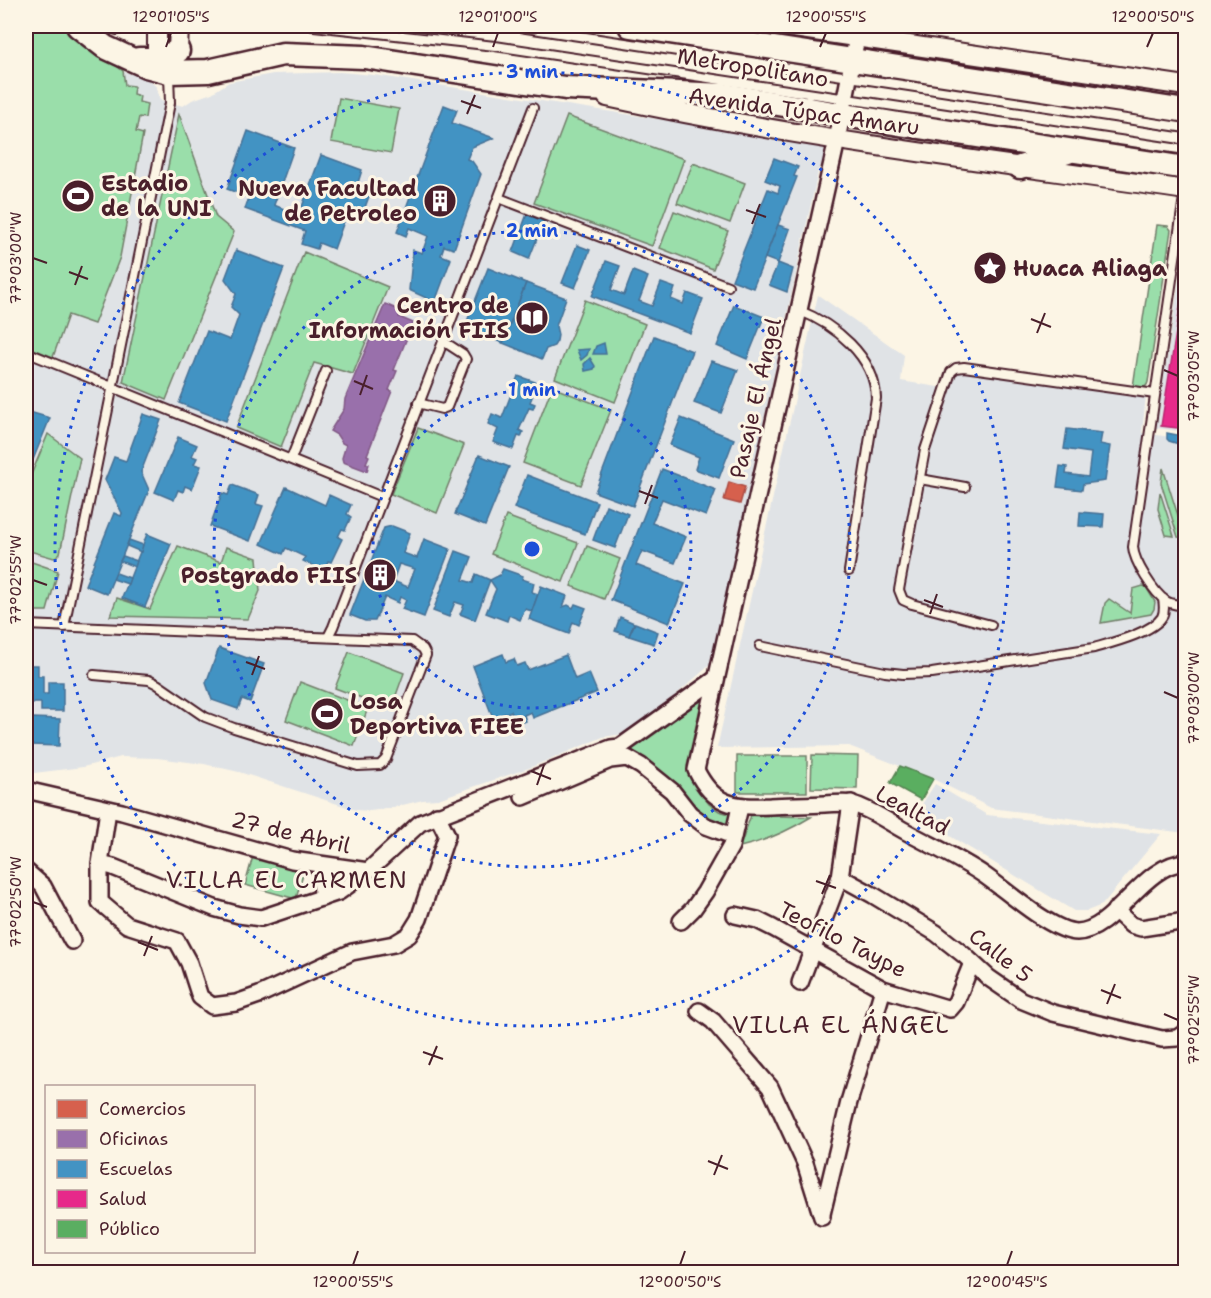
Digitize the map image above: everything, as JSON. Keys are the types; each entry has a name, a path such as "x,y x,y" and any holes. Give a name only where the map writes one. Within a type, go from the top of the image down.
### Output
{"main road":[{"name":"Avenida Túpac Amaru","path":"78,26 100,44 146,66 208,71 283,54 364,57 565,88 725,95 843,107 1072,150 1185,168"},
{"path":"630,26 851,69 1185,111"},
{"path":"163,66 178,51"},
{"path":"1020,166 1072,150"}],"street":[{"path":"157,26 163,66"},
{"path":"178,26 178,51"},
{"path":"781,26 1185,86"},
{"name":"Pasaje El Ángel","path":"696,770 714,680 837,140 857,37"},
{"path":"565,88 693,116 837,140 1185,190"},
{"name":"27 de Abril","path":"26,790 122,812 292,860 368,871 420,823 610,748 620,747 714,680"},
{"path":"523,797 610,760 627,758 641,766 672,791 690,814 706,826 733,836"},
{"name":"Lealtad","path":"696,770 709,791 719,799 740,807 851,803 963,861 1023,904 1064,929 1079,932 1101,923 1115,910"},
{"path":"800,983 840,877 851,803"},
{"path":"681,921 705,892 731,846 740,807"},
{"path":"108,810 100,864 99,902 127,925 177,941 189,963 200,997 212,1006 236,1003 286,984 352,952 394,944 409,935 419,919 447,835 437,815"},
{"path":"1185,862 1167,867 1154,875 1115,910 1131,925 1141,928 1185,921"},
{"path":"100,864 113,867 214,908 261,918 339,892 368,871"},
{"path":"321,865 322,898"},
{"path":"26,871 43,886 72,941"},
{"name":"Calle 5","path":"840,877 936,933 999,986 1021,1000 1053,1013 1162,1039 1177,1038 1184,1033"},
{"name":"Teofilo Taype","path":"735,915 765,924 884,988 950,1009 956,1002 972,963"},
{"path":"699,1011 713,1022 770,1087 805,1163 822,1216 849,1101 884,988"}],"lane":[{"path":"102,26 117,30 128,26"},
{"name":"Metropolitano","path":"315,26 495,46 843,107 1185,150"},
{"name":"Metropolitano","path":"513,26 851,69 1185,128"},
{"path":"64,627 170,103 163,66"},
{"path":"328,637 533,108"},
{"path":"1185,190 1132,547 1139,566 1163,599 1175,605 1185,605"},
{"path":"499,198 729,286"},
{"path":"798,310 822,321 845,339 868,365 875,381 876,398 849,571"},
{"path":"418,404 442,409 447,407 466,359 463,354 443,341"},
{"path":"26,352 382,497"},
{"path":"992,625 912,604 903,600 899,590 925,450 948,378 956,368 964,367 1155,394"},
{"path":"291,459 326,371"},
{"path":"920,479 965,487"},
{"path":"760,646 885,672 932,673 1094,648 1157,623 1164,612 1163,599"},
{"path":"26,625 412,641 423,649 426,655 389,751 380,765 358,766 234,728 205,717 149,680 94,675"}],"shaded area":[{"path":"26,26 66,26 123,71 151,81 157,88 160,100 183,106 212,93 229,82 273,74 340,72 374,75 820,143 826,151 826,156 818,172 711,664 654,714 623,734 603,737 529,768 438,799 423,800 386,809 356,810 239,772 204,764 157,758 121,757 83,767 26,774"},
{"path":"1185,243 1185,432 1156,428"},
{"path":"818,295 904,355 901,381 944,388 957,368 1146,395 1142,433 1185,439 1185,833 991,808 933,779 849,746 717,748"},
{"path":"935,784 987,815 1161,834 1102,905 1087,911 1074,911 915,815"}],"green space":[{"name":"Estadio de la UNI","path":"26,26 66,26 123,71 125,85 134,86 133,94 140,96 139,102 147,104 145,118 139,117 136,132 143,134 120,257 94,324 68,315 53,357 26,346"},
{"path":"339,98 399,109 391,153 331,142"},
{"path":"179,114 216,217 234,232 166,400 123,382"},
{"path":"567,116 684,159 652,246 534,203"},
{"path":"693,163 745,183 730,223 677,203"},
{"path":"674,211 728,231 713,269 660,248"},
{"path":"1157,225 1168,226 1171,230 1148,382 1144,387 1138,388 1133,387"},
{"path":"304,252 388,287 353,374 314,363 281,447 236,428"},
{"path":"585,300 645,324 615,402 555,378"},
{"path":"552,387 611,410 581,485 523,463"},
{"path":"418,428 464,445 437,513 391,494"},
{"path":"48,434 80,458 60,553 54,558 26,550 26,487"},
{"path":"1163,468 1185,538 1178,537 1161,483"},
{"path":"1160,492 1174,536 1166,535 1158,509"},
{"path":"506,516 578,543 563,582 491,554"},
{"path":"178,546 221,562 226,547 257,558 260,591 248,619 110,616 117,598 150,609"},
{"path":"587,546 620,559 604,599 571,586"},
{"path":"26,560 58,571 47,611 26,611"},
{"path":"1143,586 1155,602 1151,614 1101,623 1105,603 1109,599 1130,613 1133,589"},
{"path":"349,652 404,673 391,709 335,688"},
{"name":"Losa Deportiva FIEE","path":"300,682 368,708 354,746 286,720"},
{"path":"697,698 702,699 687,766 692,781 709,804 719,811 733,815 729,829 698,815 630,749"},
{"path":"812,755 858,756 857,789 811,788"},
{"path":"737,756 807,756 807,792 737,792"},
{"path":"751,815 811,817 777,835 740,847"},
{"path":"253,856 304,870 296,899 245,885"}],"building: Comercios":[{"path":"729,482 745,487 740,504 724,500"}],"building: Oficinas":[{"path":"385,304 401,311 399,317 413,323 394,370 397,371 389,390 392,391 367,455 369,456 366,463 369,464 367,471 343,462 346,445 330,431 344,409 345,399"}],"building: Escuelas":[{"name":"Nueva Facultad de Petroleo","path":"444,105 457,110 452,123 494,138 472,147 467,159 472,161 481,174 454,249 444,246 441,255 451,259 435,302 409,290 413,250 422,253 428,236 409,228 406,236 397,232"},
{"path":"248,131 294,148 274,205 299,215 321,155 362,170 357,186 371,191 360,221 346,216 334,249 319,243 317,249 301,244 305,231 245,209 249,197 227,189"},
{"path":"774,158 798,167 794,176 797,177 753,288 732,280 768,189 778,193 780,186 765,180"},
{"path":"527,214 544,221 529,259 513,252"},
{"path":"778,225 790,229 778,263 765,258"},
{"path":"577,245 590,250 575,288 562,283"},
{"path":"236,250 284,268 226,421 179,403 207,331 230,340 239,315 231,307 236,294 225,279"},
{"path":"606,261 620,266 611,290 624,295 633,271 648,277 639,301 652,306 661,283 675,288 671,299 683,304 687,293 703,299 690,333 592,296"},
{"path":"778,263 793,269 787,292 769,285"},
{"path":"488,268 526,283 503,343 464,329"},
{"path":"526,283 566,298 556,326 557,341 554,346 546,349 542,359 503,343"},
{"path":"734,305 764,317 747,359 717,346"},
{"path":"654,336 692,351 633,506 595,492"},
{"path":"604,343 606,354 593,354 596,346"},
{"path":"589,349 587,355 581,360 577,350"},
{"path":"590,358 595,366 594,369 585,371 584,364"},
{"path":"711,361 738,370 721,413 694,403"},
{"path":"518,376 538,383 530,402 535,404 533,409 529,408 519,430 523,432 521,437 518,436 513,449 493,442 498,429 488,424 492,414 502,418"},
{"path":"26,411 50,418 26,477"},
{"path":"143,414 161,420 141,472 149,490 107,594 85,585 114,513 121,516 122,513 105,480 114,457 126,461"},
{"path":"681,418 734,439 719,478 695,469 699,457 670,445"},
{"path":"1067,429 1102,433 1100,444 1110,446 1105,481 1083,484 1082,490 1057,487 1060,466 1067,467 1066,474 1088,477 1091,453 1064,449"},
{"path":"1167,433 1183,436 1182,445 1169,441"},
{"path":"178,437 197,445 192,456 197,458 194,464 201,466 192,489 185,486 183,492 178,490 174,500 155,492"},
{"path":"479,455 509,467 485,526 455,514"},
{"path":"662,469 716,490 706,516 662,499 652,523 686,537 675,563 642,551 636,565 685,584 669,623 611,600"},
{"path":"527,475 597,502 585,534 514,508"},
{"path":"232,485 259,495 256,504 263,506 250,541 210,526 222,493 228,495"},
{"path":"286,487 325,505 329,495 351,505 347,514 351,517 345,530 342,529 338,537 342,539 324,571 303,561 305,557 286,548 283,554 261,544"},
{"path":"606,505 628,514 615,548 593,540"},
{"path":"1080,512 1104,514 1103,527 1079,526"},
{"name":"Postgrado FIIS","path":"392,526 410,533 403,553 417,558 424,539 450,549 424,617 402,609 406,600 400,597 398,603 385,597 375,621 365,621 350,615 384,528","holes":["399,564 415,569 408,587 393,581"]},
{"path":"147,534 171,544 145,607 122,598"},
{"path":"129,540 143,545 141,552 127,546"},
{"path":"456,551 472,557 463,580 473,583 476,574 490,580 475,620 460,614 464,605 455,602 449,617 433,611"},
{"path":"123,556 137,561 135,567 120,561"},
{"path":"503,569 523,576 522,579 534,583 532,592 538,594 532,611 525,609 520,620 509,615 507,621 486,613 496,589 490,580 500,575"},
{"path":"116,573 130,578 128,584 113,579"},
{"path":"541,586 567,596 563,607 568,605 573,608 575,604 586,608 579,625 573,622 569,634 529,619"},
{"path":"620,617 634,623 629,636 615,631"},
{"path":"635,623 658,632 654,644 629,636"},
{"path":"219,648 264,664 250,702 242,699 238,709 212,700 206,683"},
{"path":"503,654 506,662 514,659 517,666 525,663 528,670 566,655 575,679 589,673 597,692 533,718 531,712 524,715 526,721 506,729 503,720 513,716 511,711 493,718 473,666"},
{"path":"26,665 38,665 38,676 43,676 43,694 48,694 48,682 63,682 63,711 41,711 41,703 31,703 31,696 26,696"},
{"path":"32,718 60,719 59,746 31,745"}],"building: Salud":[{"path":"1186,269 1186,429 1161,426"}],"building: Público":[{"path":"900,766 933,779 921,800 890,783"}],"place":[{"name":"Estadio de la UNI","path":"78,196"},
{"name":"Nueva Facultad de Petroleo","path":"440,201"},
{"name":"Huaca Aliaga","path":"990,268"},
{"name":"Centro de Información FIIS","path":"532,318"},
{"name":"Postgrado FIIS","path":"380,575"},
{"name":"Losa Deportiva FIEE","path":"327,714"}],"district":[{"name":"VILLA EL CARMEN","path":"287,880"},
{"name":"VILLA EL ÁNGEL","path":"841,1025"}]}
